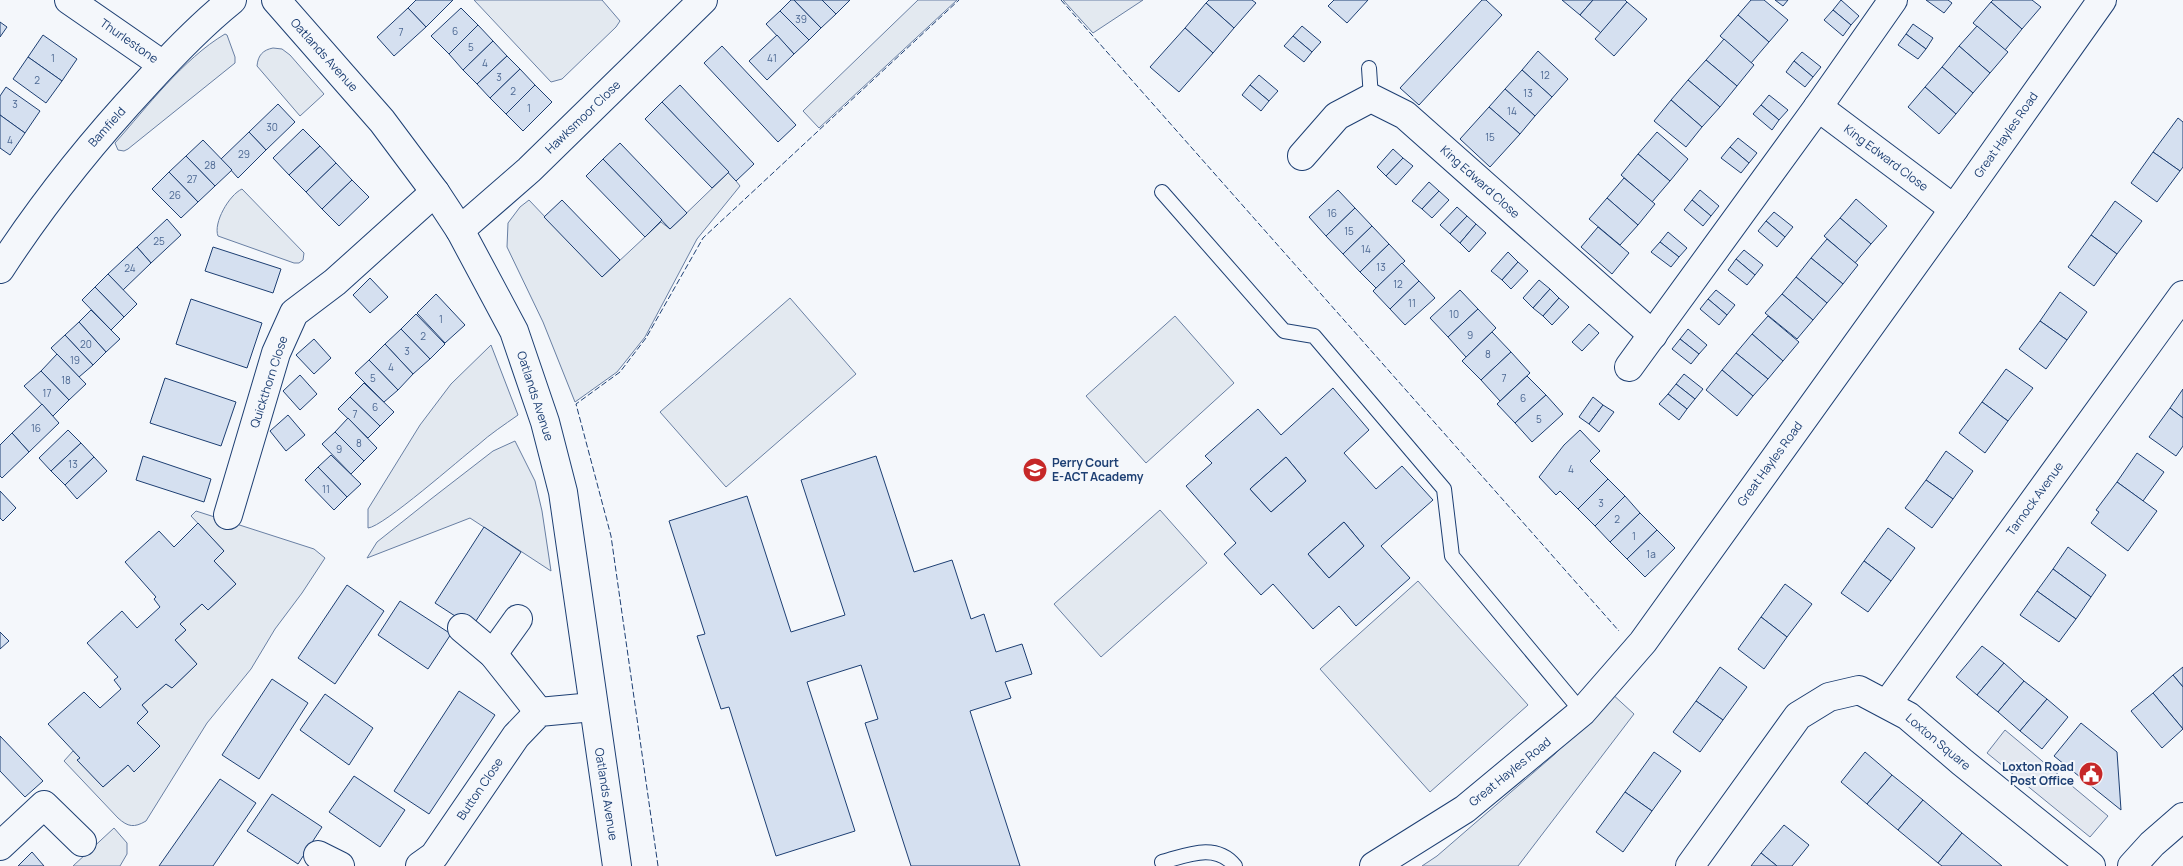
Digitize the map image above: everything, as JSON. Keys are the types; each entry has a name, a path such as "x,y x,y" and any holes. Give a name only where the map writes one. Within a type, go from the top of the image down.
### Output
{"street":[{"name":"Thurlestone","path":"69,0 163,65"},
{"name":"Bamfield","path":"0,269 28,227 82,156 163,65 232,0"},
{"name":"Oatlands Avenue","path":"276,0 382,121 436,192 460,230 514,331 544,422 563,492 617,866"},
{"name":"Hawksmoor Close","path":"460,230 529,170 703,0"},
{"path":"1628,367 1818,107 1893,0"},
{"name":"Great Hayles Road","path":"1374,866 1465,808 1582,712 1642,642 2102,0"},
{"path":"1302,156 1337,116 1371,98"},
{"name":"King Edward Close","path":"1371,98 1405,115 1653,334"},
{"name":"King Edward Close","path":"1818,107 1954,209"},
{"name":"Quickthorn Close","path":"228,516 276,353 294,313 335,282 436,192"},
{"name":"Tarnock Avenue","path":"1887,704 2183,295"},
{"path":"493,654 518,619"},
{"path":"462,628 493,654 539,712 593,707"},
{"name":"Loxton Square","path":"1690,866 1798,716 1829,697 1859,690 1908,716 2091,866"},
{"name":"Button Close","path":"420,866 434,856 516,736 539,712"},
{"path":"0,846 44,806 82,842"},
{"path":"2132,866 2152,844 2183,817"}],"lane":[{"path":"1369,68 1371,98"},
{"path":"1162,192 1284,331 1314,336 1444,488 1452,556 1582,712"},
{"path":"1162,862 1204,851 1227,857 1235,866"}],"shaded area":[{"path":"474,0 602,0 620,21 562,79 551,82"},
{"path":"918,0 957,0 819,128 803,111"},
{"path":"1063,0 1143,0 1093,33"},
{"path":"225,34 235,57 235,63 128,149 124,151 118,150 115,143 166,84 210,44"},
{"path":"273,48 282,49 290,55 324,94 300,116 257,66 262,54 266,50"},
{"path":"729,172 740,186 697,239 645,337 617,372 575,402 543,322 507,247 508,223 520,207 529,200 602,277 661,222 670,229"},
{"path":"242,189 304,253 303,260 299,263 294,263 218,236 218,224 223,210 232,197"},
{"path":"790,298 856,374 726,487 660,412"},
{"path":"1175,316 1234,383 1146,463 1086,396"},
{"path":"491,345 518,415 487,437 405,505 376,525 368,528 368,509 420,425 451,384"},
{"path":"515,441 535,481 542,511 551,571 470,518 367,558 377,542 431,499 493,451"},
{"path":"1160,510 1207,563 1101,657 1054,604"},
{"path":"196,511 314,549 325,558 275,629 251,669 207,723 146,821 131,826 118,818 64,761 73,751 80,758 78,760 103,787 128,765 134,771 160,746 137,723 148,712 142,705 166,684 172,688 197,664 175,640 186,630 180,624 202,604 208,610 236,584 214,561 224,551 191,516"},
{"path":"1418,581 1528,705 1430,792 1320,669"},
{"path":"1610,692 1634,714 1518,866 1422,866 1437,856 1555,754"},
{"path":"2005,730 2108,816 2090,837 1987,753"},
{"path":"114,828 127,843 127,854 120,866 73,866"}],"building":[{"path":"416,0 453,0 426,27 408,8"},
{"path":"791,0 794,0 821,28 809,40 780,11"},
{"path":"794,0 822,0 836,14 821,28"},
{"path":"822,0 850,0 836,14"},
{"path":"1209,0 1252,0 1256,3 1234,28 1206,3"},
{"path":"1334,0 1368,0 1347,23 1328,6"},
{"path":"1482,0 1486,0 1502,15 1419,105 1400,88"},
{"path":"1562,0 1593,0 1580,15"},
{"path":"1593,0 1625,0 1627,2 1601,33 1580,15"},
{"path":"1751,0 1764,0 1788,20 1769,42 1738,15"},
{"path":"1775,0 1788,0 1783,6"},
{"path":"1841,0 1859,16 1851,25 1833,10"},
{"path":"1926,0 1948,0 1952,3 1944,13"},
{"path":"1993,0 2032,0 2041,7 2022,29 1991,2"},
{"path":"1627,2 1647,19 1614,56 1595,39"},
{"path":"1991,2 2022,29 2005,50 1973,23"},
{"path":"1206,3 1234,28 1213,53 1185,28"},
{"path":"408,8 426,27 394,56 377,37"},
{"path":"461,8 478,25 449,54 431,36"},
{"path":"1833,10 1851,25 1843,36 1824,20"},
{"path":"780,11 809,40 794,54 766,24"},
{"path":"1738,15 1769,42 1751,63 1720,36"},
{"path":"0,22 7,27 0,37"},
{"path":"1913,24 1933,38 1926,49 1906,34"},
{"path":"478,25 493,41 463,70 449,54"},
{"path":"1302,26 1321,42 1312,52 1293,36"},
{"path":"1977,26 2008,52 1990,73 1959,46"},
{"path":"1185,28 1213,53 1179,92 1150,67"},
{"path":"1906,34 1926,49 1918,59 1898,45"},
{"path":"43,35 77,59 62,81 28,57"},
{"path":"777,35 794,54 767,80 749,61"},
{"path":"1293,36 1312,52 1304,62 1284,46"},
{"path":"1724,39 1754,65 1737,86 1706,60"},
{"path":"493,41 507,56 477,84 463,70"},
{"path":"722,46 796,125 778,142 704,63"},
{"path":"1959,46 1990,73 1973,93 1942,67"},
{"path":"1538,51 1568,79 1552,97 1522,70"},
{"path":"1802,52 1821,67 1813,77 1794,61"},
{"path":"507,56 520,69 490,98 477,84"},
{"path":"28,57 62,81 46,103 13,79"},
{"path":"1706,60 1737,86 1720,107 1688,80"},
{"path":"1794,61 1813,77 1805,87 1786,72"},
{"path":"1942,67 1973,93 1956,114 1925,87"},
{"path":"520,69 535,85 506,114 490,98"},
{"path":"1522,70 1552,97 1535,116 1505,89"},
{"path":"1259,75 1278,91 1269,101 1250,85"},
{"path":"1688,80 1720,107 1702,127 1671,100"},
{"path":"535,85 552,102 523,131 506,114"},
{"path":"680,85 754,164 736,181 662,102"},
{"path":"1250,85 1269,101 1261,111 1242,95"},
{"path":"6,87 40,111 25,133 0,115 0,96"},
{"path":"1925,87 1956,114 1939,134 1908,107"},
{"path":"1505,89 1535,116 1520,134 1489,107"},
{"path":"1769,95 1788,110 1779,120 1761,105"},
{"path":"1671,100 1702,127 1686,147 1654,121"},
{"path":"662,102 729,172 712,188 645,119"},
{"path":"278,104 295,122 266,150 249,132"},
{"path":"1761,105 1779,120 1772,130 1753,114"},
{"path":"1489,107 1520,134 1490,167 1460,139"},
{"path":"0,115 25,133 10,155 0,148"},
{"path":"2178,118 2183,122 2183,167 2180,171 2153,152"},
{"path":"303,129 320,146 289,175 273,158"},
{"path":"249,132 266,150 238,178 221,159"},
{"path":"1657,132 1688,159 1670,181 1638,154"},
{"path":"1738,138 1757,153 1749,163 1730,147"},
{"path":"203,140 232,170 215,186 186,156"},
{"path":"620,143 687,213 670,229 603,159"},
{"path":"320,146 336,163 306,192 289,175"},
{"path":"1730,147 1749,163 1741,173 1721,158"},
{"path":"1393,149 1403,158 1386,176 1377,167"},
{"path":"2153,152 2180,171 2157,202 2131,183"},
{"path":"1638,154 1670,181 1652,202 1621,175"},
{"path":"186,156 215,186 198,202 169,172"},
{"path":"1403,158 1413,166 1396,185 1386,176"},
{"path":"603,159 662,220 645,237 586,176"},
{"path":"336,163 352,180 322,209 306,192"},
{"path":"169,172 198,202 181,218 152,189"},
{"path":"1624,178 1655,204 1638,225 1607,198"},
{"path":"352,180 369,197 339,226 322,209"},
{"path":"1429,182 1439,191 1422,209 1412,201"},
{"path":"1338,190 1355,208 1326,236 1309,217"},
{"path":"1700,190 1719,206 1711,216 1692,200"},
{"path":"1439,191 1449,200 1432,218 1422,209"},
{"path":"1607,198 1638,225 1620,245 1589,219"},
{"path":"1856,199 1887,226 1871,244 1840,218"},
{"path":"562,200 620,260 602,277 544,217"},
{"path":"1692,200 1711,216 1703,226 1684,210"},
{"path":"2115,201 2142,221 2117,254 2091,235"},
{"path":"1457,207 1467,216 1450,234 1440,225"},
{"path":"1355,208 1372,226 1343,254 1326,236"},
{"path":"1774,212 1793,227 1785,237 1766,221"},
{"path":"1467,216 1476,224 1460,243 1450,234"},
{"path":"1840,218 1871,244 1855,263 1824,236"},
{"path":"167,219 181,235 151,263 137,247"},
{"path":"1766,221 1785,237 1777,247 1758,231"},
{"path":"1476,224 1486,233 1469,252 1460,243"},
{"path":"1372,226 1389,244 1360,272 1343,254"},
{"path":"1598,227 1629,253 1612,274 1581,247"},
{"path":"1668,232 1687,248 1679,257 1660,242"},
{"path":"2091,235 2117,254 2094,286 2068,267"},
{"path":"1827,239 1858,265 1843,284 1811,258"},
{"path":"1660,242 1679,257 1671,267 1651,252"},
{"path":"1389,244 1405,261 1376,288 1360,272"},
{"path":"137,247 151,263 123,290 108,274"},
{"path":"213,247 281,269 273,293 205,271"},
{"path":"1744,250 1763,265 1755,275 1736,259"},
{"path":"1508,252 1518,262 1502,280 1491,271"},
{"path":"1811,258 1843,284 1827,303 1796,277"},
{"path":"1736,259 1755,275 1747,285 1728,270"},
{"path":"1518,262 1528,271 1511,289 1502,280"},
{"path":"1402,263 1419,281 1390,309 1373,291"},
{"path":"108,274 137,304 124,317 95,287"},
{"path":"1796,277 1827,303 1813,320 1782,294"},
{"path":"370,278 388,297 370,313 353,295"},
{"path":"1539,280 1550,289 1533,308 1523,298"},
{"path":"1419,281 1435,298 1405,325 1390,309"},
{"path":"95,287 124,317 111,330 82,300"},
{"path":"1550,289 1559,298 1543,316 1533,308"},
{"path":"1460,290 1478,309 1448,337 1430,318"},
{"path":"1716,290 1735,305 1727,315 1708,299"},
{"path":"2060,292 2087,312 2067,340 2040,321"},
{"path":"436,294 465,325 445,343 417,313"},
{"path":"1782,294 1813,320 1797,339 1765,313"},
{"path":"1559,298 1569,307 1552,325 1543,316"},
{"path":"191,299 262,323 247,368 176,344"},
{"path":"1708,299 1727,315 1719,325 1700,309"},
{"path":"1478,309 1496,328 1466,357 1448,337"},
{"path":"91,310 120,339 106,352 79,322"},
{"path":"416,314 445,344 430,359 401,329"},
{"path":"1768,316 1799,342 1783,361 1752,334"},
{"path":"2040,321 2067,340 2046,369 2019,349"},
{"path":"79,322 106,352 93,365 65,335"},
{"path":"1589,324 1599,333 1582,351 1572,342"},
{"path":"401,329 430,359 413,374 385,344"},
{"path":"1688,329 1707,345 1699,354 1680,339"},
{"path":"1492,332 1511,352 1481,380 1462,361"},
{"path":"1752,334 1783,361 1768,379 1736,353"},
{"path":"65,335 93,365 79,377 51,348"},
{"path":"314,339 331,358 314,374 296,355"},
{"path":"1680,339 1699,354 1691,364 1672,349"},
{"path":"385,344 413,374 398,390 369,360"},
{"path":"1511,352 1530,373 1500,401 1481,380"},
{"path":"1736,353 1768,379 1753,396 1722,370"},
{"path":"57,354 86,384 69,400 41,371"},
{"path":"369,360 398,390 384,402 355,373"},
{"path":"2006,369 2033,388 2008,421 1982,402"},
{"path":"1722,370 1753,396 1737,416 1706,390"},
{"path":"41,371 69,400 53,416 24,386"},
{"path":"1684,374 1703,389 1695,399 1676,384"},
{"path":"300,375 317,394 300,410 283,391"},
{"path":"1527,376 1546,395 1515,423 1497,404"},
{"path":"165,378 236,402 221,446 150,423"},
{"path":"364,383 394,412 380,426 350,397"},
{"path":"1676,384 1695,399 1687,409 1668,394"},
{"path":"1333,388 1369,430 1344,453 1376,489 1402,466 1433,500 1381,546 1410,578 1356,626 1339,606 1313,629 1273,584 1261,595 1224,554 1236,543 1186,486 1212,463 1205,456 1258,409 1281,435","holes":["1286,457 1306,481 1271,512 1250,489","1344,522 1364,546 1329,578 1308,554"]},
{"path":"2183,389 2183,418 2170,408"},
{"path":"1668,394 1687,409 1679,420 1659,404"},
{"path":"1546,395 1563,414 1532,442 1515,423"},
{"path":"350,397 380,426 368,438 338,409"},
{"path":"1593,397 1603,405 1589,424 1579,417"},
{"path":"1982,402 2008,421 1985,453 1959,433"},
{"path":"42,404 59,423 29,452 12,433"},
{"path":"1603,405 1614,412 1599,432 1589,424"},
{"path":"2170,408 2183,418 2183,446 2176,456 2149,437"},
{"path":"288,415 305,435 286,451 270,431"},
{"path":"348,418 377,448 364,461 335,432"},
{"path":"68,430 81,443 51,471 39,458"},
{"path":"1580,430 1600,451 1590,461 1608,479 1578,509 1560,491 1556,495 1539,477 1564,445"},
{"path":"335,432 364,461 351,474 322,444"},
{"path":"12,433 29,452 2,478 0,476 0,445"},
{"path":"81,443 94,457 65,485 51,471"},
{"path":"1946,451 1973,471 1953,499 1926,480"},
{"path":"2137,453 2164,472 2143,501 2117,482"},
{"path":"331,455 361,484 347,497 318,467"},
{"path":"143,456 211,479 204,502 136,480"},
{"path":"876,456 914,572 952,560 971,619 984,614 996,652 1022,644 1032,674 1005,682 1011,698 970,711 1020,866 911,866 865,723 878,719 861,665 807,682 855,831 776,856 729,707 721,709 697,636 705,634 669,521 747,496 791,632 845,615 801,480"},
{"path":"94,457 107,471 77,499 65,485"},
{"path":"1286,457 1306,481 1271,512 1250,489"},
{"path":"318,467 347,497 334,510 305,480"},
{"path":"1608,479 1625,496 1595,526 1578,509"},
{"path":"1926,480 1953,499 1932,528 1905,508"},
{"path":"2117,482 2157,511 2128,551 2091,523 2099,512 2096,510"},
{"path":"0,491 16,508 3,521 0,518"},
{"path":"1625,496 1640,513 1610,542 1595,526"},
{"path":"1640,513 1657,530 1627,559 1610,542"},
{"path":"1344,522 1364,546 1329,578 1308,554"},
{"path":"198,523 224,551 214,561 236,584 208,610 202,604 180,624 186,630 175,640 197,664 172,688 166,684 142,705 148,712 137,723 160,746 134,772 128,765 103,787 77,760 80,758 48,724 84,692 100,708 121,689 114,680 118,677 87,643 122,611 137,628 160,607 154,599 156,597 125,562 159,531 174,547"},
{"path":"484,527 521,552 472,627 435,603"},
{"path":"1888,528 1915,548 1891,581 1864,561"},
{"path":"1657,530 1675,548 1645,577 1627,559"},
{"path":"2068,547 2106,575 2091,597 2053,569"},
{"path":"1864,561 1891,581 1868,612 1841,593"},
{"path":"2053,569 2091,597 2076,619 2037,591"},
{"path":"1785,584 1812,604 1787,637 1761,617"},
{"path":"347,585 384,611 335,684 298,658"},
{"path":"2037,591 2076,619 2059,642 2020,615"},
{"path":"400,601 451,634 428,669 378,635"},
{"path":"1761,617 1787,637 1764,669 1738,649"},
{"path":"0,632 9,641 0,649"},
{"path":"1982,646 2004,663 1977,695 1956,677"},
{"path":"2004,663 2024,681 1998,712 1977,695"},
{"path":"1720,667 1747,687 1723,720 1696,701"},
{"path":"2183,667 2183,687 2173,675"},
{"path":"2173,675 2183,687 2183,729 2153,693"},
{"path":"272,679 308,703 259,779 222,755"},
{"path":"2024,681 2047,699 2020,731 1998,712"},
{"path":"459,691 495,715 429,814 394,791"},
{"path":"2153,693 2183,729 2162,748 2131,711"},
{"path":"325,694 373,728 349,765 300,730"},
{"path":"2047,699 2068,717 2042,749 2020,731"},
{"path":"1696,701 1723,720 1700,752 1673,732"},
{"path":"2081,723 2117,752 2121,810 2054,756"},
{"path":"0,736 43,781 25,797 0,771"},
{"path":"1654,752 1681,771 1652,811 1625,792"},
{"path":"1865,752 1892,775 1867,804 1841,782"},
{"path":"1892,775 1923,800 1898,830 1867,804"},
{"path":"354,776 405,810 380,847 329,812"},
{"path":"220,779 256,803 213,866 159,866"},
{"path":"1625,792 1652,811 1623,852 1596,832"},
{"path":"272,794 322,827 298,864 247,831"},
{"path":"1923,800 1962,833 1938,863 1898,830"},
{"path":"1784,825 1809,845 1792,866 1777,866 1761,853"},
{"path":"1962,833 2002,866 1942,866 1938,863"},
{"path":"32,852 44,866 18,866"},
{"path":"1761,853 1777,866 1751,866"}],"fence":[{"path":"658,866 611,536 576,404 620,372 646,338 703,238 959,0"},
{"path":"1061,0 1619,631"}],"place":[{"name":"Perry Court E-ACT Academy","path":"1035,470"},
{"name":"Loxton Road Post Office","path":"2091,774"}]}
